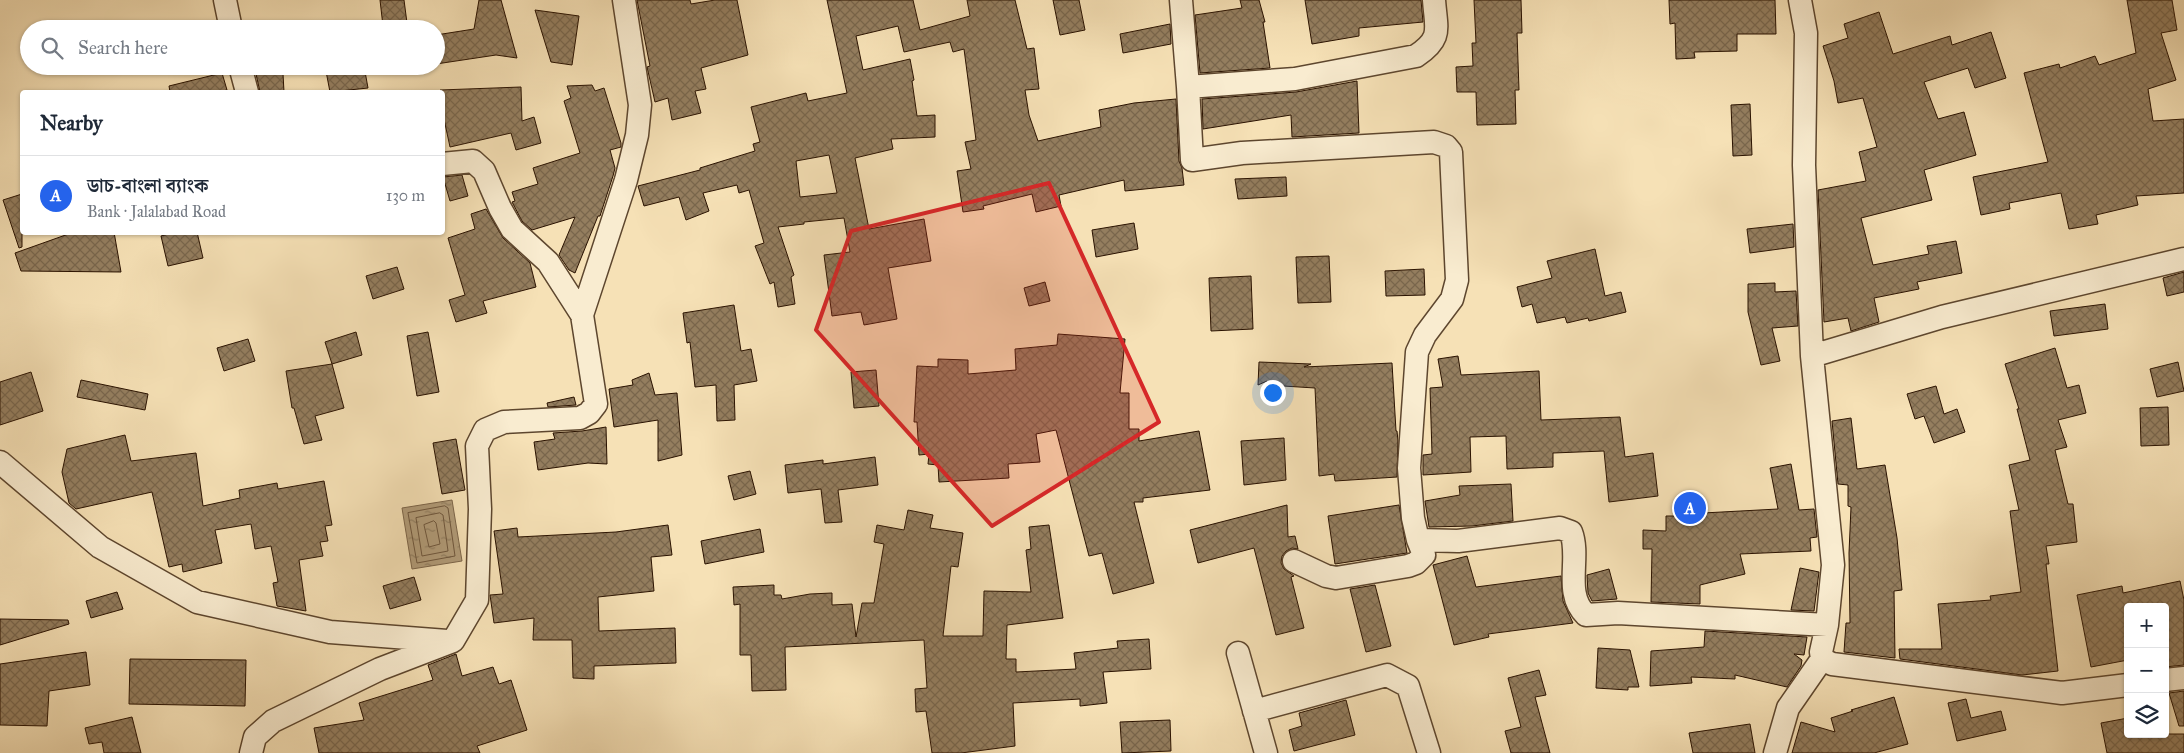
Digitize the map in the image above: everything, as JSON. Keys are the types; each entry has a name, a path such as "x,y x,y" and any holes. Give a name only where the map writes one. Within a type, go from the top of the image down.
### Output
{"street":[{"path":"224,0 230,20"},
{"path":"582,315 626,180 637,135 640,105 624,0"},
{"path":"1180,0 1192,160 1242,153 1434,142 1446,146 1451,152 1457,280 1452,299 1425,335 1418,352 1409,468 1413,518 1424,555 1416,563 1408,566 1336,578 1326,576 1294,561"},
{"path":"1188,88 1295,79 1416,56 1430,47 1437,34 1434,0"},
{"path":"1774,753 1788,708 1822,658 1833,565 1812,356 1804,165 1806,33 1800,0"},
{"path":"242,75 246,90"},
{"path":"251,753 255,737 272,721 380,669 453,641 478,600 480,508 477,446 486,430 504,422 580,418 589,413 596,404 582,315 548,262 512,229 500,208 484,171 473,161 445,164"},
{"path":"1812,356 1942,317 2184,259"},
{"path":"0,462 100,547 197,602 330,632 453,641"},
{"path":"1418,540 1458,541 1560,528 1571,532 1575,542 1573,582 1579,609 1586,615 1618,613 1827,625"},
{"path":"1238,653 1266,753"},
{"path":"1822,658 1832,664 2062,692 2124,685"},
{"path":"1254,710 1386,675 1408,686 1429,753"},
{"path":"2169,680 2184,678"}],"highlighted area":[{"path":"1049,183 1159,422 992,526 816,330 851,231"}],"water":[{"path":"452,500 462,561 412,569 402,508"}],"building":[{"path":"380,0 404,0 407,20 382,20"},
{"path":"479,0 501,0 517,58 496,55 445,63 445,34 474,29"},
{"path":"637,0 690,0 691,4 715,0 737,0 748,55 701,68 706,89 695,91 701,113 672,120 668,98 655,102 647,67 650,66"},
{"path":"827,0 913,0 920,30 970,16 967,0 1015,0 1027,49 1034,48 1039,89 1025,90 1029,115 1038,141 1101,127 1099,110 1134,103 1176,99 1179,161 1182,168 1184,185 1125,191 1124,180 1059,195 1061,206 1036,212 1032,194 983,206 984,209 963,212 957,171 971,169 965,142 976,140 964,49 953,52 950,42 904,52 898,26 856,36 863,70 910,59 917,116 935,115 935,137 891,139 893,149 855,158 869,229 924,219 931,261 888,268 897,319 864,325 861,312 832,316 824,255 850,252 844,218 778,227 794,275 791,277 795,304 778,307 774,282 770,284 755,246 764,243 749,190 739,193 737,185 703,193 709,211 686,220 679,197 644,206 638,186 700,170 700,168 755,151 753,144 760,142 751,107 806,93 808,101 847,93","holes":["829,155 837,193 800,197 796,161"]},
{"path":"1053,0 1079,0 1085,30 1060,35"},
{"path":"1240,0 1259,0 1265,22 1263,22 1270,68 1200,73 1195,15 1242,8"},
{"path":"1305,0 1421,0 1423,22 1359,28 1359,36 1312,44"},
{"path":"1474,0 1521,0 1522,33 1517,33 1519,90 1515,90 1516,124 1477,125 1476,92 1457,92 1456,67 1473,66 1472,43 1476,43"},
{"path":"1669,0 1775,0 1776,34 1737,34 1737,51 1694,52 1695,58 1676,59 1675,23 1670,24"},
{"path":"2127,0 2172,0 2177,30 2161,33 2176,80 2148,89 2153,121 2184,119 2184,193 2136,196 2138,205 2096,215 2098,224 2069,229 2061,193 2009,203 2010,209 1981,215 1973,177 2048,162 2024,73 2059,64 2060,68 2095,56 2099,65 2136,53"},
{"path":"535,10 579,16 572,65 551,62"},
{"path":"1879,12 1893,54 1950,36 1952,45 1991,32 2006,78 1975,88 1968,68 1924,82 1938,119 1964,112 1976,155 1924,170 1932,200 1861,218 1873,265 1929,254 1927,246 1956,241 1962,273 1917,282 1919,289 1874,298 1879,322 1851,331 1848,318 1824,322 1818,190 1866,181 1859,152 1877,147 1863,98 1838,103 1834,81 1823,46 1848,38 1844,24"},
{"path":"1170,24 1171,44 1123,53 1120,34"},
{"path":"214,75 223,75 227,90 170,90 169,86"},
{"path":"256,75 283,75 284,90 260,90"},
{"path":"327,75 366,75 368,88 330,90"},
{"path":"1357,81 1359,133 1292,137 1291,115 1203,129 1202,99 1296,92"},
{"path":"592,85 595,91 604,88 621,147 610,150 615,168 613,176 600,216 598,216 575,273 569,270 559,255 575,217 532,230 522,221 512,202 515,201 512,192 538,184 533,168 580,153 564,101 571,98 567,86"},
{"path":"521,87 522,121 534,117 541,143 516,150 511,133 450,147 445,124 445,90 440,90"},
{"path":"1750,104 1752,155 1733,156 1731,105"},
{"path":"462,175 468,196 450,201 445,177"},
{"path":"1286,177 1287,196 1238,199 1235,179"},
{"path":"20,195 20,235 22,235 22,247 19,248 3,200"},
{"path":"486,209 503,238 530,263 536,287 483,301 487,313 456,322 449,300 465,295 448,238 475,229 471,214"},
{"path":"1134,223 1138,249 1096,257 1092,230"},
{"path":"1793,224 1794,247 1750,253 1747,229"},
{"path":"66,235 115,235 121,272 21,271 15,253"},
{"path":"198,235 203,258 168,266 161,236"},
{"path":"1595,249 1605,296 1621,292 1626,312 1589,321 1588,318 1567,323 1565,317 1537,323 1532,304 1522,307 1517,287 1552,278 1547,261"},
{"path":"1329,256 1331,302 1298,303 1296,257"},
{"path":"397,267 404,289 373,299 366,276"},
{"path":"1424,269 1425,295 1386,296 1385,271"},
{"path":"2184,272 2184,292 2167,296 2163,278"},
{"path":"1251,276 1253,329 1211,331 1209,278"},
{"path":"1045,282 1050,301 1029,306 1024,288"},
{"path":"1775,283 1775,292 1796,291 1798,326 1772,328 1780,361 1761,365 1748,312 1748,284"},
{"path":"2105,304 2108,329 2054,336 2050,311"},
{"path":"734,305 741,351 751,349 757,381 734,385 735,420 717,421 716,385 695,387 690,342 687,343 683,313"},
{"path":"356,332 362,355 332,364 325,342"},
{"path":"428,332 439,392 417,396 407,336"},
{"path":"1058,334 1125,339 1120,393 1129,393 1129,429 1139,429 1139,441 1199,431 1210,490 1143,498 1143,502 1134,502 1154,583 1113,594 1102,553 1089,556 1056,430 1036,434 1040,462 1008,464 1009,478 939,482 938,465 928,464 929,454 919,455 917,422 914,422 917,366 938,367 938,359 968,360 968,374 1016,370 1015,349 1057,345"},
{"path":"248,339 255,361 224,371 217,348"},
{"path":"2055,348 2067,388 2079,385 2086,413 2058,420 2067,447 2055,450 2068,504 2073,504 2077,542 2046,546 2049,564 2046,564 2058,671 2022,675 1900,659 1899,649 1942,649 1938,604 1991,600 1990,596 2021,592 2010,511 2019,510 2009,465 2030,460 2017,409 2019,409 2005,364"},
{"path":"1458,356 1461,375 1539,371 1541,420 1620,417 1625,457 1653,453 1658,496 1609,502 1604,451 1553,453 1553,467 1507,469 1506,436 1470,437 1471,472 1423,475 1423,455 1432,454 1430,388 1443,387 1438,359"},
{"path":"1259,362 1311,364 1304,367 1392,363 1398,441 1397,477 1335,481 1334,474 1319,476 1315,388 1267,385 1267,381 1258,385"},
{"path":"2178,362 2184,391 2157,397 2150,369"},
{"path":"332,364 344,408 315,416 322,440 304,444 294,408 292,408 286,371"},
{"path":"876,370 879,406 854,408 851,372"},
{"path":"31,372 43,411 0,425 0,382"},
{"path":"649,373 655,395 677,393 682,455 658,461 658,420 614,427 609,389 633,385 632,380"},
{"path":"81,380 148,394 145,410 77,397"},
{"path":"1936,386 1944,414 1957,409 1965,432 1934,443 1924,416 1915,419 1907,394"},
{"path":"574,397 576,405 548,407 547,403"},
{"path":"2168,407 2169,445 2141,446 2140,408"},
{"path":"1851,418 1857,469 1885,465 1897,538 1902,590 1894,591 1895,658 1844,652 1846,623 1850,623 1849,553 1851,507 1848,506 1848,485 1838,484 1832,421"},
{"path":"606,427 607,464 588,463 538,470 534,442 555,439 553,433"},
{"path":"125,435 131,461 196,453 203,506 240,498 239,490 277,483 278,489 324,481 332,525 325,526 328,541 320,542 323,556 299,560 306,611 277,606 273,583 278,582 271,546 255,549 251,524 215,530 222,563 183,572 182,564 169,567 152,492 76,509 69,503 62,472 67,449"},
{"path":"1284,438 1286,480 1244,485 1241,441"},
{"path":"456,439 465,490 442,494 433,443"},
{"path":"875,457 878,485 838,490 842,522 825,523 821,489 788,493 785,465 823,460 823,464"},
{"path":"1791,464 1799,510 1814,509 1817,537 1810,538 1811,551 1740,554 1745,574 1700,585 1700,604 1651,602 1652,549 1643,549 1643,530 1666,531 1666,516 1704,516 1703,513 1778,509 1770,468"},
{"path":"750,471 756,494 734,500 728,476"},
{"path":"1511,484 1513,521 1472,526 1429,527 1425,501 1460,495 1459,486"},
{"path":"1287,505 1288,537 1295,536 1298,549 1292,548 1286,551 1282,556 1281,563 1284,569 1294,576 1291,577 1304,628 1276,635 1254,548 1198,563 1190,530"},
{"path":"1399,505 1407,553 1335,564 1328,516"},
{"path":"908,510 933,515 930,528 963,533 958,567 951,566 943,636 983,636 984,591 1031,592 1026,550 1031,549 1029,527 1049,525 1063,618 1007,625 1006,659 1016,659 1016,672 1076,669 1074,653 1118,648 1117,641 1149,639 1151,669 1103,672 1107,703 1080,706 1080,699 1013,703 1015,746 961,753 932,753 926,711 916,712 915,689 927,688 924,640 785,647 786,690 752,691 751,655 740,655 740,604 734,605 733,587 774,585 774,595 781,595 782,599 810,594 832,593 832,605 852,604 856,637 862,603 874,603 884,544 874,542 877,525 904,530"},
{"path":"668,525 672,555 651,557 654,591 598,597 599,631 675,628 676,663 594,666 594,679 573,678 572,640 533,640 534,618 494,623 490,595 503,594 494,531 517,528 518,537 616,532"},
{"path":"760,529 764,552 705,564 701,541"},
{"path":"1467,556 1476,587 1561,576 1563,601 1573,623 1488,634 1489,637 1454,645 1433,565"},
{"path":"1800,568 1819,572 1814,611 1791,610"},
{"path":"1609,569 1617,599 1592,601 1588,593 1587,575"},
{"path":"414,577 421,600 390,609 383,586"},
{"path":"2180,581 2184,600 2184,665 2169,667 2169,603 2124,603 2124,661 2091,667 2077,595 2122,586 2123,593"},
{"path":"1375,585 1391,646 1366,652 1350,589"},
{"path":"117,592 123,609 91,618 86,601"},
{"path":"0,619 68,620 69,624 0,645"},
{"path":"1705,631 1807,637 1804,655 1794,654 1802,660 1801,666 1787,687 1735,675 1735,679 1691,677 1692,683 1650,686 1651,651 1704,647"},
{"path":"1598,648 1630,650 1639,687 1628,687 1628,690 1596,688"},
{"path":"86,652 90,685 49,691 47,726 0,725 0,664"},
{"path":"456,654 462,676 493,667 499,684 511,680 527,730 477,746 480,753 319,753 314,728 364,720 359,703 433,680 428,665"},
{"path":"130,659 246,660 245,706 129,704"},
{"path":"1539,670 1546,695 1535,697 1550,753 1511,753 1505,731 1521,727 1508,678"},
{"path":"2184,691 2184,726 2179,726 2169,693"},
{"path":"1894,697 1908,744 1874,753 1792,753 1801,722 1835,732 1831,718"},
{"path":"1966,699 1971,718 2001,711 2006,730 1957,741 1948,703"},
{"path":"1346,700 1355,735 1294,751 1289,730 1302,726 1299,713"},
{"path":"132,717 141,753 104,753 102,742 89,744 85,728"},
{"path":"2124,719 2124,738 2169,738 2169,734 2184,734 2184,753 2107,753 2101,723"},
{"path":"1170,720 1171,751 1122,753 1120,722"},
{"path":"1750,724 1755,753 1693,753 1689,733"}],"place":[{"name":"ডাচ-বাংলা ব্যাংক","path":"1690,508"}]}
